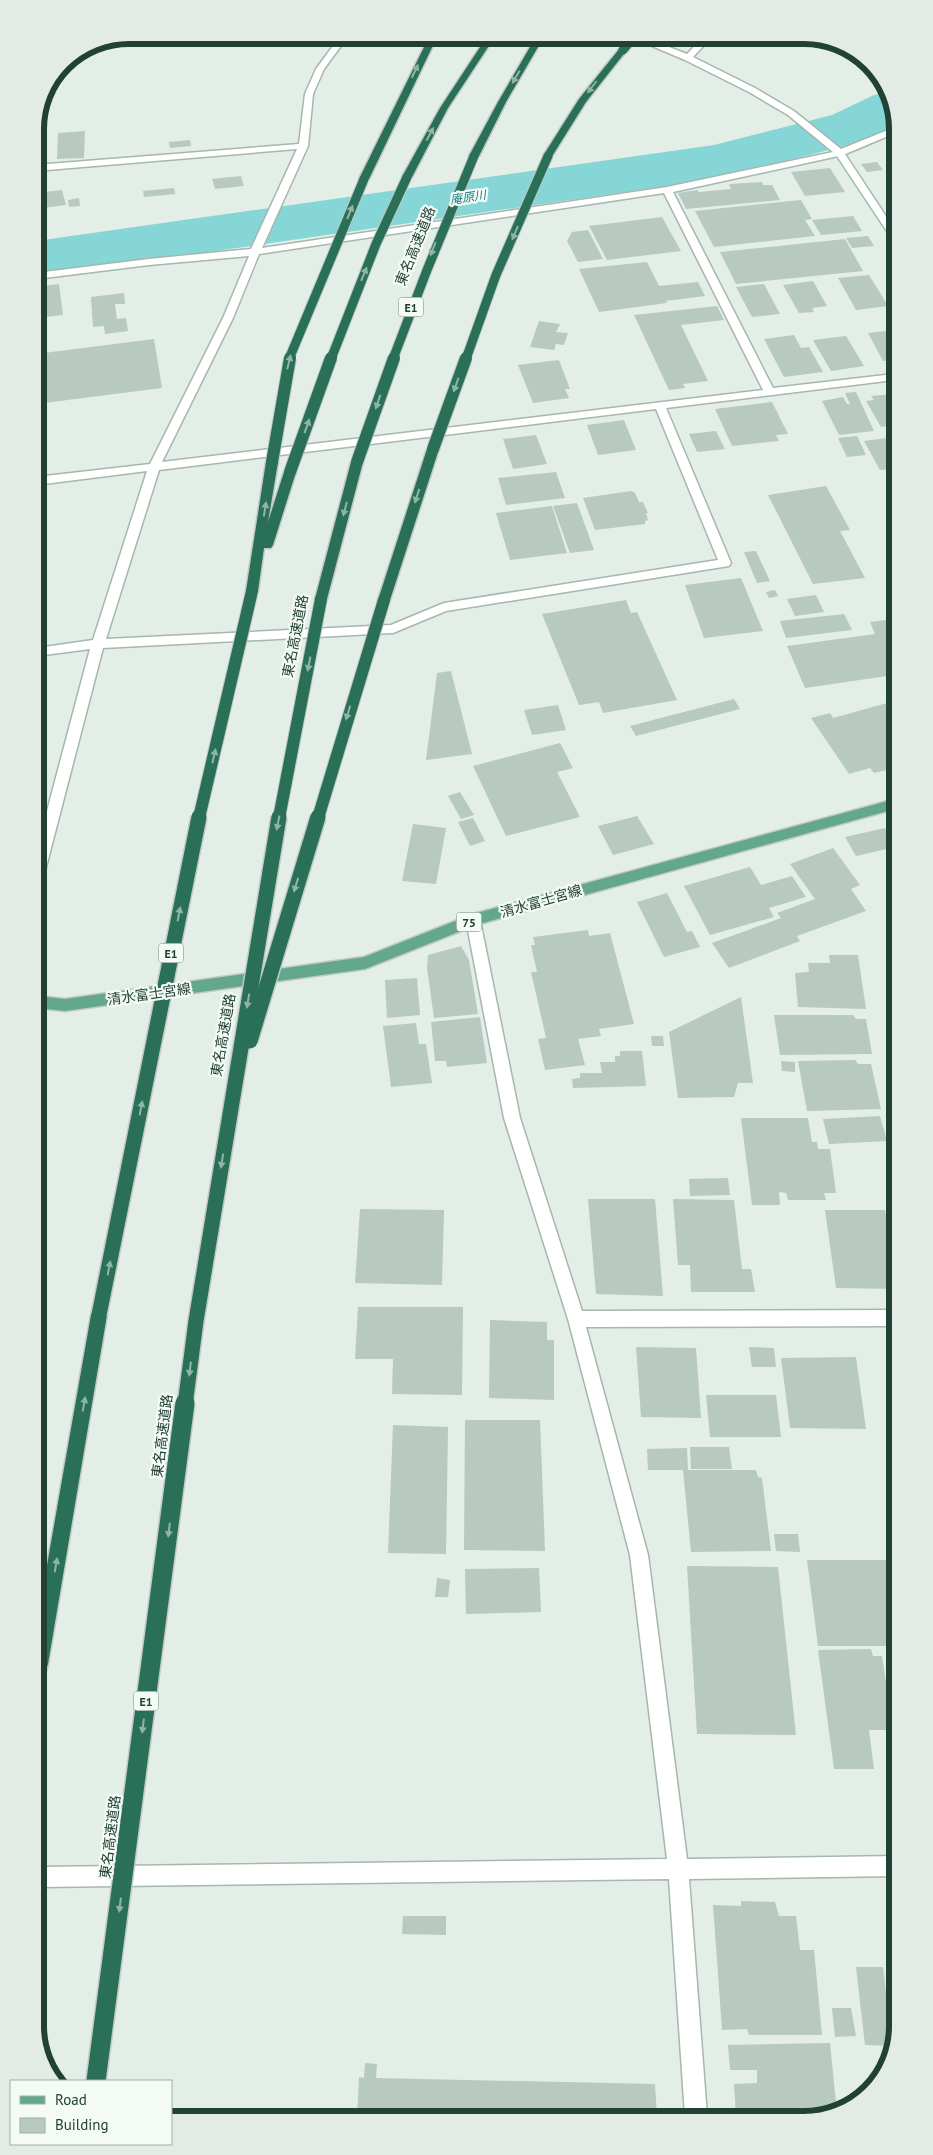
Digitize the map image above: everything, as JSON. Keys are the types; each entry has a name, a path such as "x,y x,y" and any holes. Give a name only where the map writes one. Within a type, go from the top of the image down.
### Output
{"highway":[{"path":"252,591 289,360 364,179 430,44"},
{"name":"E1","path":"44,1635 103,1296 194,840 252,591 290,472 340,334 376,244 407,177 444,108 486,44"},
{"name":"東名高速道路","path":"96,2080 195,1331 275,840 321,599 357,462 408,314 439,234 474,156 502,102 536,44"},
{"path":"231,1103 384,600 432,450 496,275 548,156 582,100 628,44"}],"main road":[{"name":"清水富士宮線","path":"44,1003 65,1005 365,963 473,920 889,806"}],"street":[{"path":"44,848 98,644 154,467 228,318 303,146 309,94 320,69 338,44"},
{"path":"653,44 688,58 791,113 840,153 889,228"},
{"path":"688,58 701,44"},
{"path":"44,275 257,248 667,190 840,153 889,133"},
{"path":"44,167 303,146"},
{"path":"667,190 770,393"},
{"path":"44,480 889,378"},
{"path":"44,651 98,644 393,629 444,607 725,563 660,406"},
{"path":"473,920 512,1118 576,1319 639,1555 678,1868 696,2111"},
{"path":"576,1319 889,1318"},
{"path":"44,1877 889,1866"}],"building":[{"path":"85,131 84,158 57,159 58,133"},
{"path":"190,140 191,146 170,148 169,142"},
{"path":"877,162 883,170 867,172 861,164"},
{"path":"830,168 845,192 805,196 791,172"},
{"path":"241,176 244,186 215,189 212,179"},
{"path":"762,182 763,185 772,185 780,200 686,209 678,193 697,190 699,192 731,189 729,184"},
{"path":"174,188 175,194 144,197 143,191"},
{"path":"62,190 66,205 44,208 44,192"},
{"path":"79,198 80,206 69,207 68,200"},
{"path":"801,200 812,219 805,220 815,236 714,247 695,211"},
{"path":"853,216 862,231 821,235 812,220"},
{"path":"662,217 681,251 607,260 589,226"},
{"path":"588,230 603,259 578,262 567,241 572,232"},
{"path":"868,236 874,246 852,248 846,238"},
{"path":"845,239 863,271 736,284 720,252"},
{"path":"647,262 659,286 698,282 705,296 599,312 579,269"},
{"path":"869,275 888,306 856,310 838,278"},
{"path":"813,281 827,306 812,308 814,312 799,313 783,285"},
{"path":"59,284 63,315 44,317 44,286"},
{"path":"764,284 780,314 752,317 736,287"},
{"path":"124,293 125,304 115,304 117,319 126,318 128,331 105,334 104,326 93,327 91,297"},
{"path":"717,306 724,320 681,325 708,381 683,384 685,388 669,390 634,315"},
{"path":"539,321 560,324 556,332 568,333 564,345 556,344 554,350 530,347"},
{"path":"889,331 889,360 883,361 868,333"},
{"path":"794,335 801,348 809,347 823,372 784,377 764,339"},
{"path":"846,336 864,366 831,371 813,340"},
{"path":"154,339 162,388 44,403 44,353"},
{"path":"559,360 570,389 565,389 569,398 533,403 518,365"},
{"path":"856,392 874,431 839,435 822,401 843,397 847,404 850,404 845,393"},
{"path":"889,394 889,426 881,427 866,401 874,400 871,396"},
{"path":"772,402 788,434 776,435 779,441 732,446 715,409"},
{"path":"624,420 636,450 598,455 587,425"},
{"path":"716,431 725,449 697,452 689,434"},
{"path":"536,435 547,464 513,469 503,439"},
{"path":"857,436 866,455 847,457 838,438"},
{"path":"885,436 889,436 889,469 880,470 864,441 887,438"},
{"path":"556,472 565,498 506,505 498,478"},
{"path":"826,486 850,530 840,531 865,578 813,584 768,495"},
{"path":"631,491 635,493 639,502 643,502 648,513 646,513 648,520 645,521 645,524 595,530 583,498"},
{"path":"577,503 594,550 570,553 553,506"},
{"path":"552,506 567,553 510,560 496,513"},
{"path":"756,551 770,581 757,583 744,552"},
{"path":"741,578 763,631 704,638 685,585"},
{"path":"775,590 778,596 769,598 766,592"},
{"path":"816,595 824,612 795,616 787,599"},
{"path":"626,600 631,613 637,612 677,700 603,713 599,702 579,705 542,614"},
{"path":"844,614 852,630 786,638 780,621"},
{"path":"889,620 889,676 805,688 787,646 875,634 870,622"},
{"path":"451,671 472,754 426,760 437,673"},
{"path":"734,699 740,709 636,736 630,726"},
{"path":"889,704 889,769 874,773 870,768 849,774 811,718 830,713 833,718"},
{"path":"558,705 566,730 532,735 524,710"},
{"path":"560,743 573,768 557,772 580,817 506,836 473,766"},
{"path":"460,792 474,815 461,819 448,796"},
{"path":"637,816 654,844 613,855 598,826"},
{"path":"473,818 485,841 470,846 458,822"},
{"path":"413,824 446,828 436,884 402,881"},
{"path":"885,828 889,836 889,848 856,856 845,837"},
{"path":"833,848 860,885 851,889 866,911 797,936 800,941 729,968 712,943 781,918 777,913 815,899 790,864"},
{"path":"750,867 761,885 792,876 806,897 769,908 774,917 710,935 684,886"},
{"path":"667,893 687,932 692,931 700,947 664,957 637,902"},
{"path":"588,930 589,936 610,933 634,1024 599,1029 601,1036 578,1039 585,1065 545,1070 538,1039 546,1038 531,972 537,972 531,945 535,945 533,937"},
{"path":"461,946 469,960 478,1014 434,1018 427,968 428,955"},
{"path":"829,955 858,955 866,1009 798,1007 795,973 809,972 808,963 830,963"},
{"path":"417,978 420,1015 387,1018 385,980"},
{"path":"741,997 753,1083 738,1083 734,1097 678,1098 669,1032"},
{"path":"774,1015 853,1015 856,1019 866,1019 872,1054 780,1055"},
{"path":"480,1017 487,1063 447,1067 446,1061 435,1061 431,1022"},
{"path":"416,1023 419,1044 426,1044 432,1083 391,1087 383,1026"},
{"path":"651,1036 663,1036 664,1046 652,1046"},
{"path":"620,1051 642,1051 646,1086 573,1088 572,1079 580,1078 580,1073 602,1073 600,1062 615,1062 615,1056 620,1056"},
{"path":"855,1060 858,1064 871,1064 881,1109 807,1111 798,1061"},
{"path":"781,1061 795,1062 795,1072 782,1071"},
{"path":"880,1116 887,1141 829,1144 823,1119"},
{"path":"741,1118 808,1118 812,1142 817,1142 818,1149 830,1149 836,1193 824,1193 826,1200 788,1200 786,1193 779,1192 780,1205 752,1205"},
{"path":"728,1178 730,1195 690,1196 689,1179"},
{"path":"588,1199 655,1199 663,1296 596,1294"},
{"path":"673,1199 734,1200 742,1269 751,1269 755,1292 691,1292 690,1265 678,1265"},
{"path":"360,1209 444,1210 442,1285 355,1283"},
{"path":"825,1210 885,1210 889,1234 889,1289 836,1288"},
{"path":"358,1307 463,1307 462,1395 392,1394 393,1359 355,1359"},
{"path":"490,1320 547,1322 547,1340 554,1340 554,1400 489,1398"},
{"path":"636,1347 696,1348 701,1418 641,1417"},
{"path":"749,1347 774,1348 776,1367 752,1367"},
{"path":"856,1357 866,1429 790,1428 781,1358"},
{"path":"706,1395 776,1395 781,1437 710,1437"},
{"path":"465,1420 540,1420 545,1551 464,1550"},
{"path":"393,1425 448,1427 446,1554 388,1553"},
{"path":"690,1447 729,1447 732,1469 691,1469"},
{"path":"687,1448 688,1470 756,1470 758,1477 762,1478 771,1551 691,1552 683,1470 648,1470 647,1449"},
{"path":"774,1534 798,1534 800,1552 776,1551"},
{"path":"807,1560 889,1560 889,1646 818,1646"},
{"path":"687,1566 778,1567 796,1735 697,1734"},
{"path":"539,1568 541,1612 466,1614 465,1569"},
{"path":"437,1578 450,1580 448,1597 435,1597"},
{"path":"871,1649 873,1656 882,1656 889,1703 889,1730 869,1730 874,1769 834,1769 818,1650"},
{"path":"741,1901 775,1902 779,1916 796,1916 800,1950 814,1950 822,2035 749,2035 747,2029 722,2030 713,1905 741,1906"},
{"path":"403,1916 446,1916 446,1935 402,1934"},
{"path":"856,1967 883,1967 889,2020 889,2038 887,2046 865,2045"},
{"path":"832,2008 851,2008 856,2036 835,2037"},
{"path":"830,2043 836,2105 821,2110 805,2111 736,2111 734,2084 757,2083 757,2070 730,2070 728,2045"},
{"path":"365,2063 377,2064 376,2078 655,2084 657,2111 357,2111 359,2077 364,2078"}],"waterway":[{"name":"庵原川","path":"44,258 715,162 852,127 887,110"}]}
